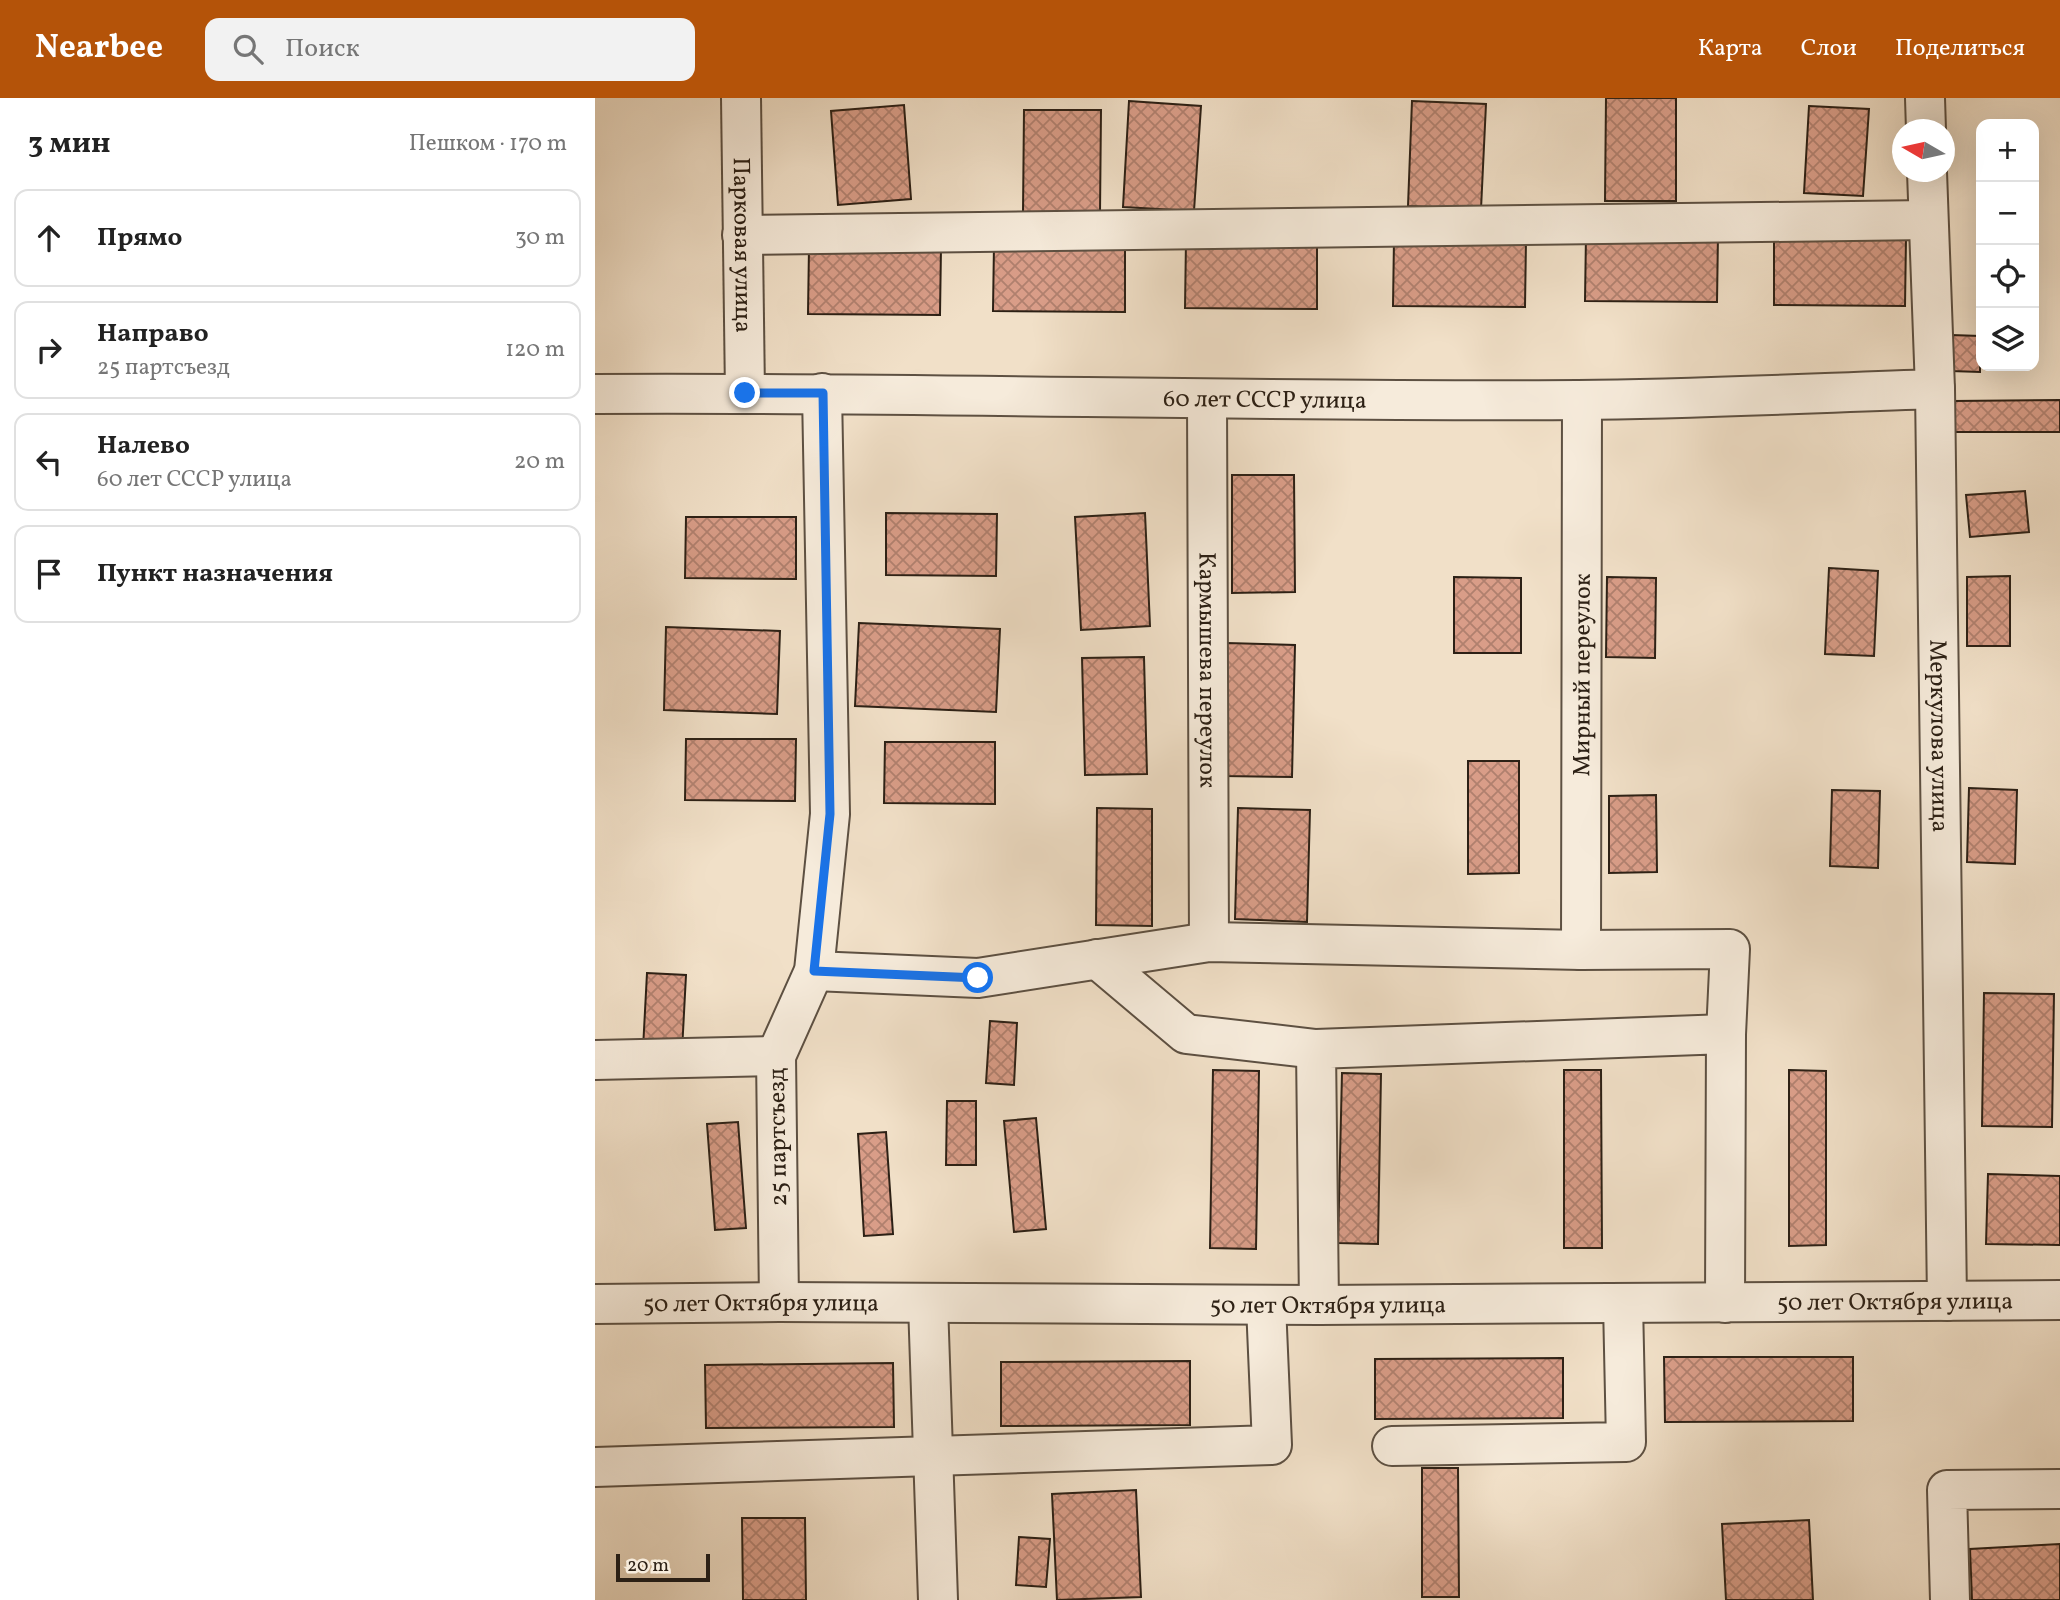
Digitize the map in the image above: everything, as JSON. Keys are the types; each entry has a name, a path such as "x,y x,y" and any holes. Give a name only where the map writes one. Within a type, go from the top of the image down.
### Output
{"street":[{"name":"Парковая улица","path":"741,98 745,393"},
{"path":"1925,98 1926,119"},
{"name":"Меркулова улица","path":"1927,182 1935,389 1947,1301"},
{"path":"741,235 1928,220"},
{"name":"60 лет СССР улица","path":"595,394 823,393 1207,399 1582,400 1935,389"},
{"name":"25 партсъезд","path":"779,1301 776,1056 814,971 830,814 823,393"},
{"name":"Кармышева переулок","path":"1207,399 1209,942"},
{"name":"Мирный переулок","path":"1581,950 1582,400"},
{"path":"814,971 978,978 1209,942 1581,950 1730,949 1726,1034 1725,1303"},
{"path":"1097,959 1187,1034 1316,1049 1726,1034"},
{"path":"1316,1049 1319,1305"},
{"path":"595,1060 776,1056"},
{"name":"50 лет Октября улица","path":"595,1304 779,1301 1319,1305 2060,1300"},
{"path":"928,1303 938,1600"},
{"path":"1392,1446 1626,1442 1623,1303"},
{"path":"595,1467 1272,1445 1266,1305"},
{"path":"1949,1600 1947,1490 2060,1489"}],"building":[{"path":"1606,98 1676,98 1676,201 1605,201"},
{"path":"1129,101 1201,106 1194,211 1123,207"},
{"path":"1412,101 1486,104 1481,209 1408,206"},
{"path":"904,105 911,199 838,205 831,111"},
{"path":"1809,106 1869,109 1863,196 1804,193"},
{"path":"1024,110 1101,110 1100,214 1023,214"},
{"path":"1586,234 1718,235 1717,302 1585,301"},
{"path":"1774,237 1906,238 1905,306 1774,305"},
{"path":"1394,239 1526,240 1525,307 1393,306"},
{"path":"1186,240 1317,241 1317,309 1185,308"},
{"path":"994,244 1125,245 1125,312 993,311"},
{"path":"809,247 941,247 940,315 808,314"},
{"path":"1951,335 1976,336 1976,371 1980,372 1951,371"},
{"path":"2060,400 2060,432 1953,432 1953,401"},
{"path":"1232,475 1294,475 1295,592 1232,593"},
{"path":"2025,491 2029,532 1970,537 1966,495"},
{"path":"886,513 997,514 996,576 886,575"},
{"path":"1145,513 1150,626 1081,630 1075,517"},
{"path":"686,517 796,517 796,579 685,578"},
{"path":"1829,568 1878,571 1874,656 1825,654"},
{"path":"2010,576 2010,646 1967,646 1967,577"},
{"path":"1454,577 1521,578 1521,653 1454,653"},
{"path":"1607,577 1656,578 1655,658 1606,657"},
{"path":"859,623 1000,629 996,712 855,706"},
{"path":"666,627 780,631 777,714 664,710"},
{"path":"1227,643 1295,645 1292,777 1224,776"},
{"path":"1144,657 1147,774 1085,775 1082,658"},
{"path":"686,739 796,739 795,801 685,800"},
{"path":"885,742 995,742 995,804 884,803"},
{"path":"1468,761 1519,761 1519,873 1468,874"},
{"path":"1969,788 2017,790 2015,864 1967,862"},
{"path":"1832,790 1880,791 1878,868 1830,866"},
{"path":"1656,795 1657,872 1609,873 1609,796"},
{"path":"1097,808 1152,809 1152,926 1096,925"},
{"path":"1238,808 1310,810 1307,922 1235,919"},
{"path":"647,973 686,975 682,1051 643,1049"},
{"path":"1984,993 2054,994 2052,1127 1982,1126"},
{"path":"990,1021 1017,1023 1014,1085 986,1083"},
{"path":"1213,1070 1259,1071 1256,1249 1210,1248"},
{"path":"1564,1070 1601,1070 1602,1248 1564,1248"},
{"path":"1789,1070 1826,1071 1826,1245 1789,1246"},
{"path":"1342,1073 1381,1074 1378,1244 1338,1243"},
{"path":"947,1101 976,1101 976,1165 946,1165"},
{"path":"1036,1118 1046,1229 1014,1232 1004,1121"},
{"path":"738,1122 746,1228 715,1230 707,1124"},
{"path":"886,1132 893,1234 864,1236 858,1134"},
{"path":"1988,1174 2060,1176 2060,1245 1986,1244"},
{"path":"1664,1357 1853,1357 1853,1421 1665,1422"},
{"path":"1563,1358 1563,1418 1375,1419 1375,1359"},
{"path":"1190,1361 1190,1425 1001,1426 1001,1362"},
{"path":"893,1363 894,1427 706,1428 705,1365"},
{"path":"1422,1468 1458,1468 1459,1597 1422,1597"},
{"path":"1136,1490 1141,1597 1057,1600 1052,1494"},
{"path":"742,1518 805,1518 806,1600 743,1600"},
{"path":"1809,1520 1813,1600 1726,1600 1722,1524"},
{"path":"1019,1537 1050,1539 1046,1587 1016,1585"},
{"path":"2060,1544 2060,1600 1972,1600 1970,1549"}],"route":[{"path":"745,393 823,393 830,814 814,971 978,978"}]}
